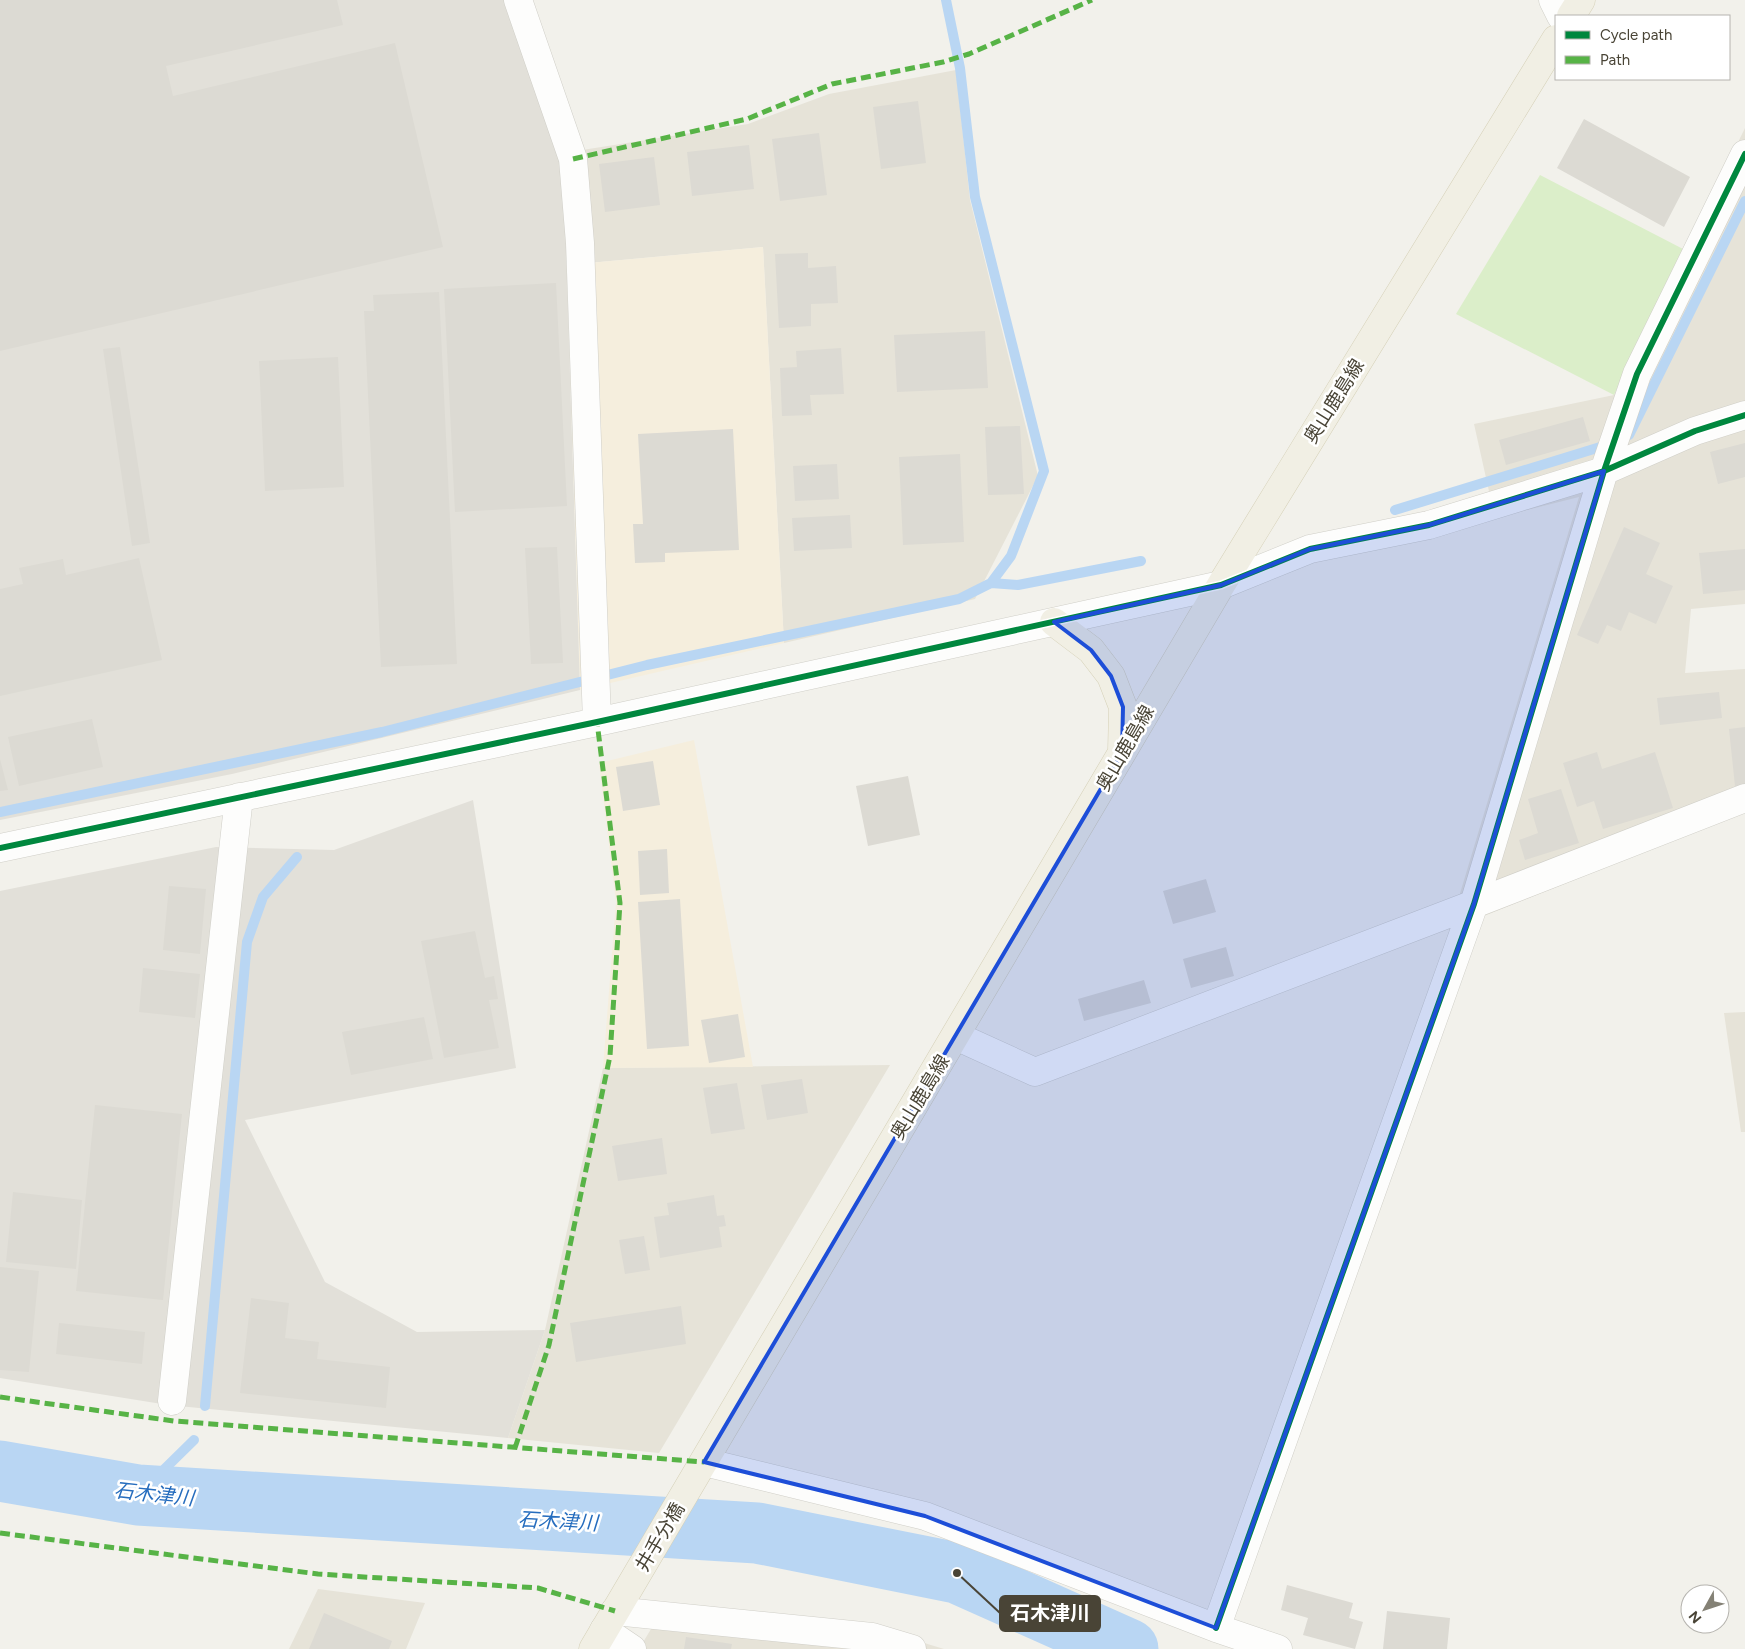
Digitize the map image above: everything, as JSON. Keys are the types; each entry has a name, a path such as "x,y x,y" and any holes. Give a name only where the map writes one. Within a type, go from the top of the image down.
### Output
{"main road":[{"path":"1572,15 1581,0"},
{"name":"奥山鹿島線","path":"704,1462 1221,585 1555,42"},
{"path":"1054,622 1091,650 1110,676 1123,707 1122,753"},
{"name":"井手分橋","path":"604,1630 704,1462"}],"street":[{"path":"518,0 573,158 580,243 597,722"},
{"path":"1552,0 1560,15"},
{"path":"1216,1628 1474,904 1611,452 1637,374 1745,154"},
{"path":"0,848 597,722 1221,585 1310,549 1429,525 1611,452 1695,431 1745,415"},
{"path":"172,1401 239,798"},
{"path":"956,1036 1035,1072 1745,798"},
{"path":"704,1462 926,1516 1216,1628 1278,1649"},
{"path":"604,1630 871,1643 912,1649"},
{"path":"604,1630 632,1649"}],"highlighted area":[{"path":"1604,471 1474,904 1216,1628 925,1516 704,1462 1122,753 1123,707 1111,676 1091,650 1054,622 1221,585 1310,549 1429,525"}],"shaded area":[{"path":"0,0 509,0 563,153 580,690 232,774 0,820"},
{"path":"956,70 970,200 1038,476 975,599 784,643 763,247 567,265 563,153 748,124 829,94"},
{"path":"1745,128 1745,604 1691,609 1685,673 1745,669 1745,812 1449,930 1579,497 1495,518 1474,424 1614,395"},
{"path":"763,247 784,643 580,690 567,265"},
{"path":"694,740 753,1067 603,1068 616,902 599,763"},
{"path":"473,800 516,1068 245,1120 325,1282 417,1332 545,1330 508,1438 168,1405 0,1378 0,891 216,847 334,850"},
{"path":"1745,1012 1745,1132 1741,1132 1724,1013"},
{"path":"890,1065 659,1453 508,1438 545,1330 603,1068"},
{"path":"318,1589 425,1603 406,1649 289,1649"},
{"path":"666,1604 875,1628 944,1649 639,1649"}],"green space":[{"path":"1540,175 1685,250 1614,395 1456,314"}],"building":[{"path":"0,0 337,0 343,25 166,66 173,96 395,43 443,247 0,351"},
{"path":"918,101 926,163 881,169 873,107"},
{"path":"1584,119 1690,177 1664,227 1557,168"},
{"path":"819,133 827,195 780,201 772,139"},
{"path":"749,145 754,189 692,196 687,152"},
{"path":"654,157 660,205 605,212 599,164"},
{"path":"808,253 808,268 836,266 838,303 811,304 811,326 779,328 775,254"},
{"path":"556,283 567,506 455,512 444,289"},
{"path":"439,292 457,664 381,667 364,311 374,311 373,295"},
{"path":"985,331 988,388 897,392 894,335"},
{"path":"120,347 150,543 132,546 103,349"},
{"path":"841,348 844,394 810,395 812,415 782,416 780,368 797,367 796,351"},
{"path":"338,357 344,487 265,491 259,361"},
{"path":"1583,417 1590,441 1506,465 1499,440"},
{"path":"1020,426 1024,494 988,495 985,427"},
{"path":"733,429 739,550 665,553 665,562 635,563 633,524 643,524 638,434"},
{"path":"1745,443 1745,477 1718,484 1710,452"},
{"path":"960,454 964,542 903,545 899,457"},
{"path":"837,464 839,499 795,501 793,466"},
{"path":"850,515 852,548 794,551 792,518"},
{"path":"1624,527 1660,543 1646,574 1673,586 1656,624 1629,612 1621,631 1607,625 1598,644 1577,635"},
{"path":"557,547 563,663 531,664 525,548"},
{"path":"1745,549 1745,590 1703,594 1699,553"},
{"path":"139,558 162,660 0,696 0,589 23,584 19,568 63,559 66,575"},
{"path":"1719,692 1722,718 1660,725 1657,698"},
{"path":"92,719 103,767 19,786 8,737"},
{"path":"1745,727 1745,785 1735,786 1729,729"},
{"path":"1597,752 1602,769 1655,752 1673,808 1603,829 1594,801 1577,807 1563,763"},
{"path":"0,759 8,790 0,791"},
{"path":"653,761 660,805 623,811 616,767"},
{"path":"908,776 920,835 868,846 856,786"},
{"path":"1561,789 1579,843 1525,860 1519,840 1538,833 1528,799"},
{"path":"667,849 669,893 640,895 638,851"},
{"path":"1206,879 1216,912 1173,924 1163,891"},
{"path":"169,886 206,889 200,954 163,950"},
{"path":"680,899 689,1046 647,1049 638,902"},
{"path":"475,931 485,978 494,976 498,999 489,1000 499,1048 444,1058 421,941"},
{"path":"1226,947 1234,976 1191,988 1183,959"},
{"path":"143,968 200,974 195,1018 139,1012"},
{"path":"1144,980 1151,1003 1084,1021 1078,999"},
{"path":"738,1014 745,1057 709,1063 701,1020"},
{"path":"424,1017 433,1059 351,1075 342,1032"},
{"path":"802,1079 808,1113 767,1120 761,1085"},
{"path":"737,1083 745,1129 711,1134 703,1088"},
{"path":"95,1105 182,1114 163,1300 76,1291"},
{"path":"662,1138 667,1174 618,1181 612,1146"},
{"path":"13,1192 82,1200 76,1269 6,1262"},
{"path":"714,1195 717,1216 724,1215 726,1226 719,1227 722,1247 660,1258 654,1217 669,1215 667,1203"},
{"path":"644,1236 650,1270 625,1274 619,1240"},
{"path":"0,1267 39,1271 29,1372 0,1370"},
{"path":"251,1298 289,1303 285,1338 319,1342 317,1359 390,1367 386,1408 240,1393"},
{"path":"681,1306 686,1344 576,1362 570,1323"},
{"path":"59,1323 145,1332 142,1364 56,1354"},
{"path":"1287,1585 1353,1603 1349,1618 1363,1622 1355,1649 1303,1635 1308,1618 1281,1610"},
{"path":"1387,1611 1450,1618 1447,1649 1383,1649"},
{"path":"324,1613 392,1641 389,1649 309,1649"},
{"path":"686,1637 732,1644 731,1649 684,1649"}],"waterway":[{"path":"0,812 382,732 647,665 959,599 991,583 1011,556 1044,471 975,197 960,68 946,0"},
{"path":"1629,435 1745,201"},
{"path":"1395,510 1610,444"},
{"path":"991,583 1018,585 1141,561"},
{"path":"205,1406 247,942 263,897 297,857"},
{"path":"138,1495 194,1440"},
{"name":"石木津川","path":"0,1471 138,1495 757,1533 957,1573 1128,1649"}],"marked path":[{"path":"573,159 747,119 832,84 943,62 969,54 1092,0"},
{"path":"515,1448 549,1345 610,1056 620,903 597,722"},
{"path":"0,1397 174,1421 704,1462"},
{"path":"0,1533 318,1574 538,1588 615,1611"}],"cycle path":[{"path":"1216,1628 1474,904 1604,471 1637,374 1745,154"},
{"path":"0,848 597,722 1221,585 1310,549 1429,525 1604,471 1695,431 1745,415"}],"place":[{"name":"石木津川","path":"957,1573"}]}
